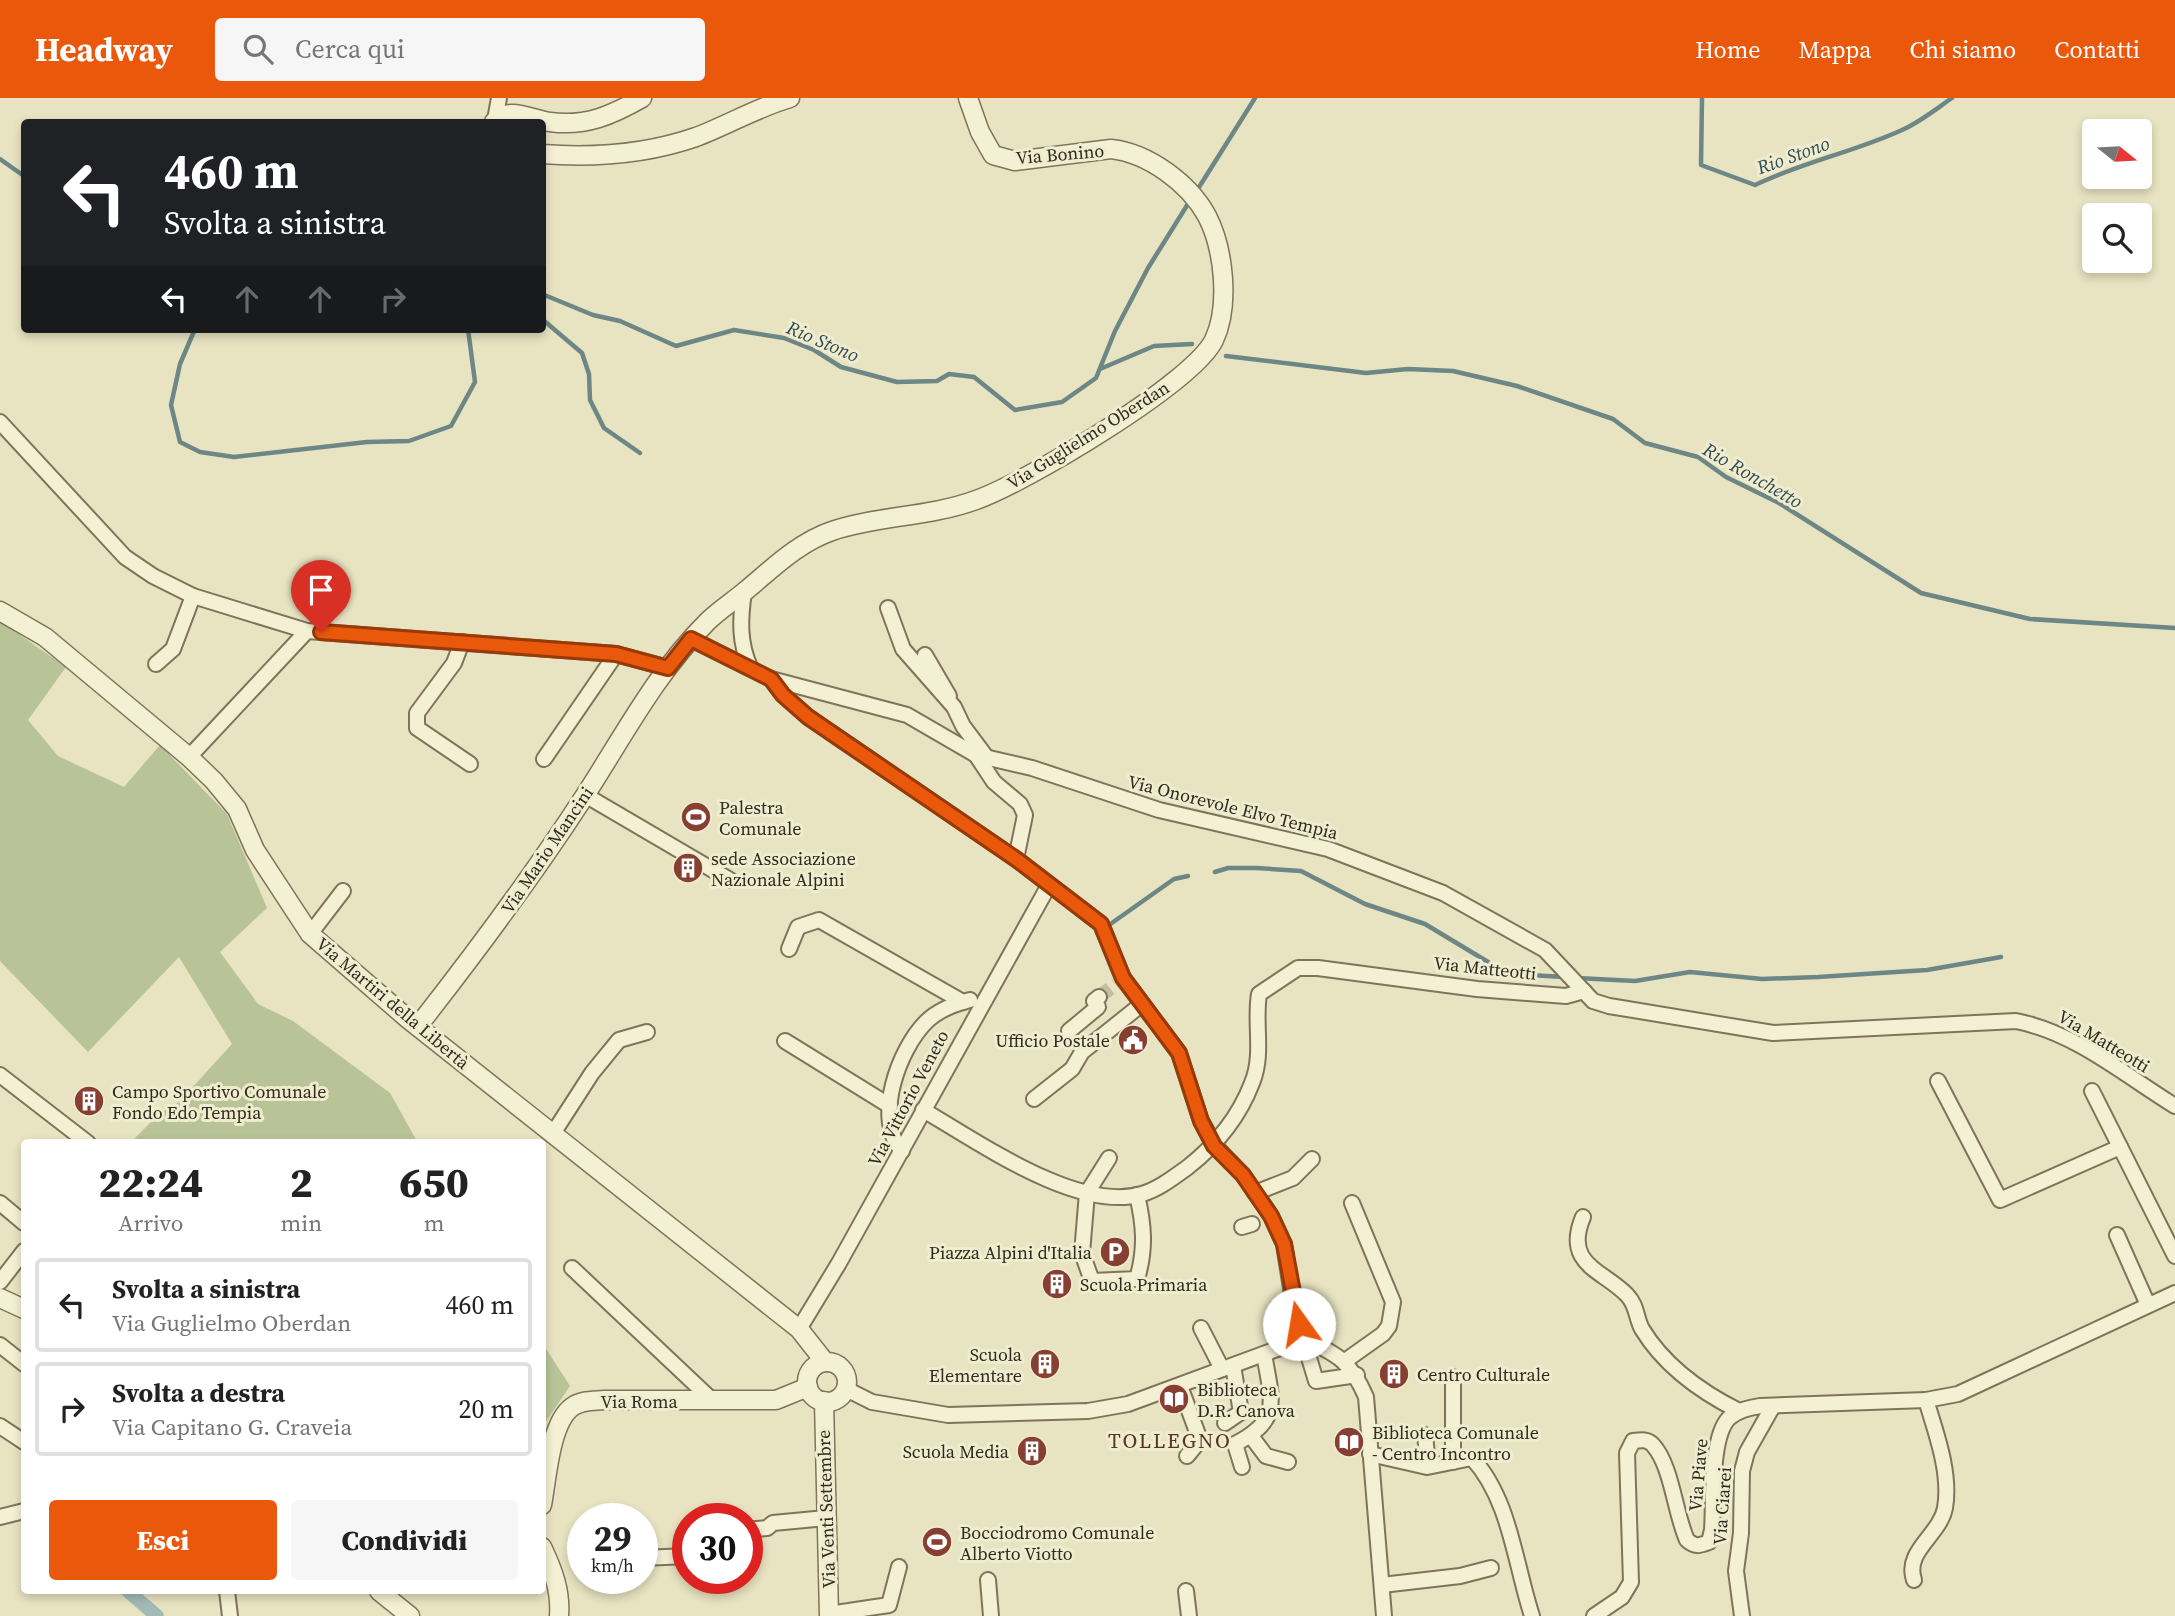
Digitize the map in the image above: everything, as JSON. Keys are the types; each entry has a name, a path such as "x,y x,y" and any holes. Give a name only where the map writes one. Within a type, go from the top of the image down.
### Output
{"street":[{"path":"495,119 499,98"},
{"path":"546,122 579,125 611,115 642,98"},
{"path":"546,154 605,156 649,149 695,137 790,98"},
{"name":"Via Bonino","path":"968,98 980,132 993,155 1015,161 1111,149 1125,150 1148,160 1180,184 1201,205"},
{"path":"498,119 520,114 537,119"},
{"name":"Via Guglielmo Oberdan","path":"668,668 709,620 793,551 832,531 928,513 976,500 1027,477 1188,373 1214,340 1222,314 1221,272 1214,229 1201,205"},
{"path":"0,422 125,557 153,576 193,596 307,631 616,654 668,668"},
{"path":"744,592 740,620 743,651 750,667"},
{"path":"156,664 173,649 193,596"},
{"path":"888,608 903,649 954,707"},
{"name":"Via Martiri della Libertà","path":"0,611 45,637 189,757 237,810 256,850 310,934 552,1135 799,1329 825,1362"},
{"path":"189,757 307,631"},
{"path":"691,639 771,679 783,695 808,717 1016,859 1101,924 1119,981 1142,1004 1179,1053 1201,1121 1214,1146 1243,1175 1255,1193 1258,1221 1284,1244 1294,1308 1316,1381 1357,1375"},
{"path":"462,642 454,663 417,713 417,728 470,764"},
{"path":"544,759 616,654"},
{"path":"925,655 994,782 1020,804 1025,815 1016,859"},
{"name":"Via Mario Mancini","path":"418,1026 508,909 585,795 626,726 668,668"},
{"name":"Via Onorevole Elvo Tempia","path":"771,679 907,715 982,756 1032,768 1159,810 1328,849 1443,892 1545,950 1584,991"},
{"path":"585,795 730,880"},
{"name":"Via Vittorio Veneto","path":"799,1329 902,1151 984,997 1048,886"},
{"path":"310,934 343,891"},
{"path":"789,948 798,927 819,920 963,1002"},
{"name":"Via Matteotti","path":"923,1110 1053,1182 1087,1193 1137,1195 1169,1181 1214,1146 1252,1083 1259,1056 1256,1015 1259,994 1298,968 1348,970 1477,989 1566,996 1584,991 1593,1001 1609,1006 1773,1033 1808,1034 1978,1021 2028,1024 2070,1039 2175,1106"},
{"path":"902,1151 895,1144 890,1106 891,1087 911,1042 926,1022 942,1010 984,997"},
{"path":"1069,1031 1098,1007 1094,1002 1099,997"},
{"path":"1034,1099 1072,1069 1082,1052 1142,1004"},
{"path":"552,1135 592,1073 619,1040 648,1032"},
{"path":"785,1041 890,1106"},
{"path":"0,1075 83,1139"},
{"path":"1938,1081 2000,1200 2120,1147"},
{"path":"2092,1090 2175,1256"},
{"path":"1109,1158 1087,1193 1082,1254 1092,1281 1137,1279 1143,1262 1145,1227 1137,1195"},
{"path":"1255,1193 1293,1178 1312,1159"},
{"path":"0,1203 21,1220"},
{"path":"1345,1361 1383,1334 1389,1326 1393,1302 1352,1203"},
{"path":"1583,1217 1577,1230 1587,1265 1627,1294 1634,1304 1641,1328 1662,1356 1701,1390 1740,1411 1773,1406 1926,1400 1958,1394 2175,1293"},
{"path":"2117,1235 2148,1305"},
{"path":"0,1282 21,1255"},
{"path":"572,1268 713,1401"},
{"path":"0,1298 21,1307"},
{"path":"1201,1328 1227,1368 1241,1412 1225,1423"},
{"path":"846,1389 872,1402 894,1408 976,1417 1088,1412 1128,1404 1304,1339 1345,1361 1357,1375 1366,1397 1384,1616"},
{"path":"0,1345 21,1362"},
{"path":"1242,1467 1235,1444 1264,1426 1269,1416 1264,1354"},
{"path":"825,1362 843,1370 846,1389 837,1399 824,1401 814,1396 808,1387 813,1368 825,1362"},
{"path":"1453,1377 1453,1462"},
{"path":"1180,1386 1200,1440 1187,1456"},
{"name":"Via Roma","path":"546,1480 551,1449 561,1422 571,1407 584,1402 776,1400 808,1387"},
{"path":"1914,1580 1911,1571 1914,1559 1940,1522 1945,1508 1941,1451 1926,1400"},
{"name":"Via Venti Settembre","path":"824,1401 829,1615"},
{"name":"Via Ciarei","path":"1742,1616 1736,1571 1741,1533 1742,1471 1747,1452 1773,1406"},
{"name":"Via Piave","path":"1594,1616 1622,1597 1631,1581 1627,1453 1633,1441 1643,1439 1653,1444 1661,1458 1684,1533 1694,1545 1701,1546 1709,1542 1713,1530 1720,1435 1728,1419 1740,1411"},
{"path":"0,1426 21,1440"},
{"path":"1425,1435 1427,1462"},
{"path":"1251,1436 1266,1456 1288,1462"},
{"path":"1370,1454 1427,1462 1453,1462 1472,1458 1491,1485 1507,1523 1532,1616"},
{"path":"0,1517 21,1512"},
{"path":"763,1528 773,1523 826,1518"},
{"path":"546,1555 554,1572 560,1602 559,1616"},
{"path":"829,1615 889,1605 900,1567"},
{"path":"1382,1585 1460,1576 1491,1568"},
{"path":"988,1580 991,1616"},
{"path":"1186,1591 1189,1616"},
{"path":"228,1594 230,1616"},
{"path":"383,1594 410,1616"}],"green space":[{"path":"0,621 66,667 28,720 58,756 124,787 160,745 227,814 267,908 220,952 258,1004 293,1021 390,1093 416,1139 134,1139 161,1112 179,1102 232,1044 179,957 88,1052 0,961"},
{"path":"546,1349 570,1386 546,1422"}],"waterway":[{"name":"Rio Stono","path":"1196,192 1255,98"},
{"name":"Rio Stono","path":"1702,98 1701,165 1755,185 1902,130 1952,98"},
{"name":"Rio Stono","path":"0,159 21,174"},
{"name":"Rio Stono","path":"546,296 593,315 620,321 676,346 734,330 784,338 814,350 841,367 897,382 937,381 949,374 974,377 1015,410 1062,402 1096,378 1115,331 1148,268 1191,199"},
{"path":"546,322 582,353 589,374 590,400 604,428 640,453"},
{"name":"Rio Stono","path":"193,333 180,364 171,405 180,442 200,452 234,457 367,442 409,441 451,426 475,382 469,333"},
{"name":"Rio Ronchetto","path":"1100,369 1154,346 1192,344"},
{"name":"Rio Ronchetto","path":"1226,356 1366,373 1408,369 1453,371 1517,386 1613,419 1645,443 1698,457 1726,477 1779,503 1921,593 2030,619 2175,628"},
{"path":"1215,872 1228,868 1301,871 1365,904 1425,924 1508,974 1565,977"},
{"path":"1109,925 1174,879 1188,876"},
{"path":"1577,978 1635,981 1690,972 1762,979 1818,977 1927,970 2001,957"},
{"path":"131,1594 157,1616"}],"tunnel":[{"path":"1099,997 1116,984"}],"place":[{"name":"Palestra Comunale","path":"696,817"},
{"name":"sede Associazione Nazionale Alpini","path":"688,868"},
{"name":"Ufficio Postale","path":"1133,1040"},
{"name":"Campo Sportivo Comunale Fondo Edo Tempia","path":"89,1101"},
{"name":"Piazza Alpini d'Italia","path":"1115,1252"},
{"name":"Scuola Primaria","path":"1057,1284"},
{"name":"Scuola Elementare","path":"1045,1364"},
{"name":"Centro Culturale","path":"1394,1374"},
{"name":"Biblioteca D.R. Canova","path":"1174,1399"},
{"name":"Biblioteca Comunale - Centro Incontro","path":"1349,1442"},
{"name":"Scuola Media","path":"1032,1451"},
{"name":"Bocciodromo Comunale Alberto Viotto","path":"937,1542"}],"district":[{"name":"TOLLEGNO","path":"1170,1440"}],"route":[{"path":"321,632 616,654 668,668 691,639 771,679 783,695 808,717 1016,859 1101,924 1123,978 1179,1053 1201,1121 1214,1146 1243,1175 1271,1216 1284,1244 1299,1324"}]}
